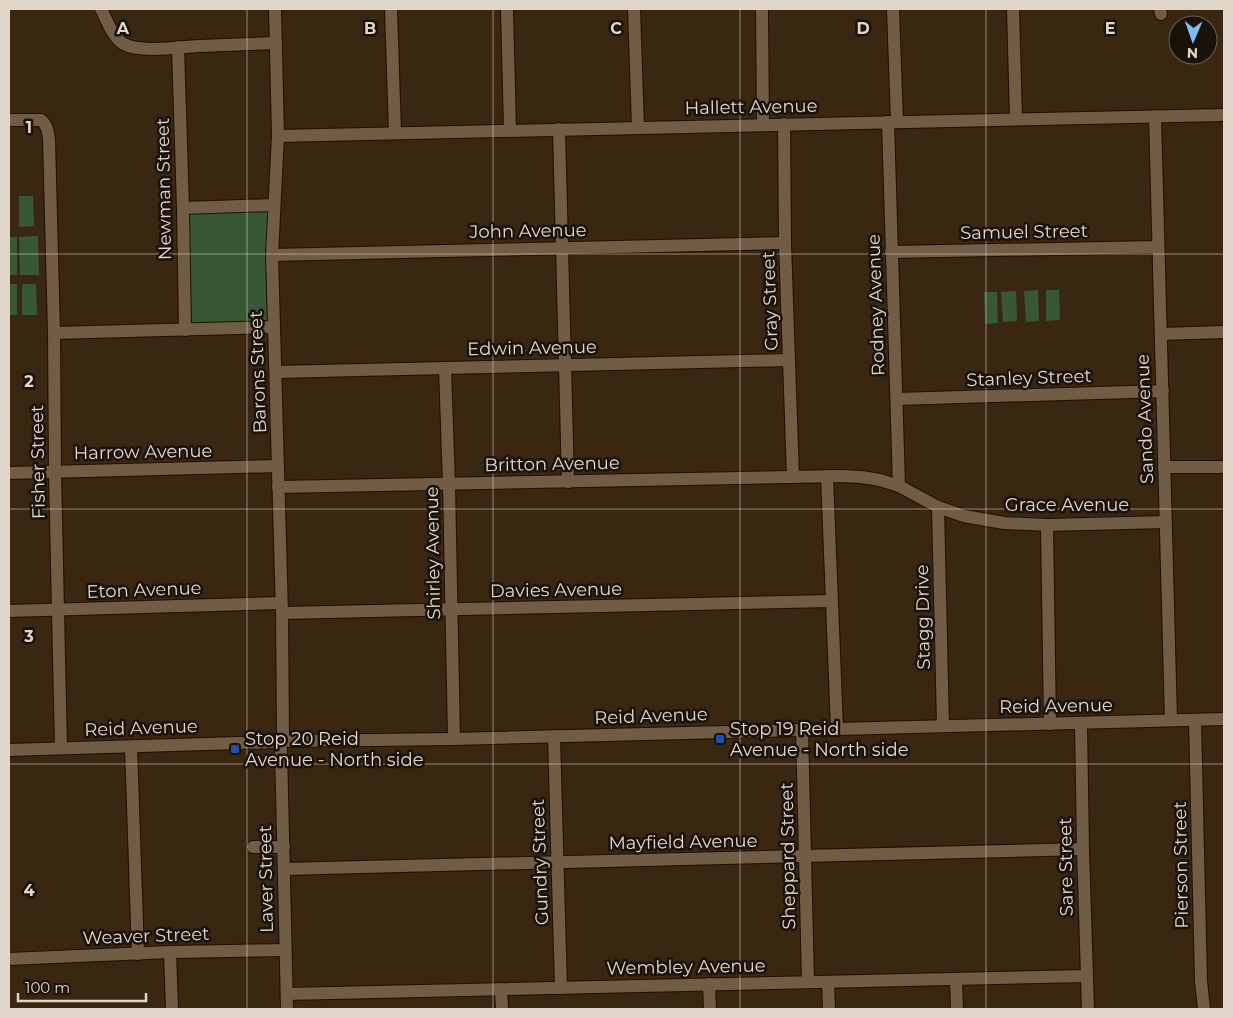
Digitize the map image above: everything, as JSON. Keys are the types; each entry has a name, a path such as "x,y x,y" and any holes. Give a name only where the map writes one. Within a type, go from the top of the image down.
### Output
{"street":[{"path":"101,9 118,39 131,47 276,43"},
{"name":"Barons Street","path":"275,9 278,136 272,255 281,608 282,742"},
{"path":"391,9 394,133"},
{"path":"507,9 510,130"},
{"path":"634,9 638,128"},
{"path":"762,9 763,125"},
{"name":"Rodney Avenue","path":"893,9 891,252 899,486"},
{"path":"1013,9 1016,119"},
{"name":"Newman Street","path":"178,47 185,330"},
{"name":"Hallett Avenue","path":"278,136 1224,114"},
{"name":"Sando Avenue","path":"1155,116 1171,720"},
{"name":"Fisher Street","path":"9,120 41,120 45,124 49,138 61,748"},
{"name":"Gray Street","path":"784,124 785,242 793,477"},
{"path":"559,129 568,482"},
{"path":"183,208 274,204"},
{"name":"John Avenue","path":"272,255 785,242"},
{"name":"Samuel Street","path":"891,252 1158,247"},
{"path":"54,333 274,327"},
{"path":"1161,334 1224,332"},
{"name":"Edwin Avenue","path":"276,372 789,360"},
{"name":"Shirley Avenue","path":"445,368 454,738"},
{"name":"Stanley Street","path":"897,399 1163,391"},
{"name":"Harrow Avenue","path":"9,473 278,466"},
{"path":"1164,467 1224,467"},
{"path":"827,476 837,729"},
{"name":"Britton Avenue","path":"278,488 827,476"},
{"name":"Grace Avenue","path":"827,476 861,477 880,480 899,486 938,507 964,516 1004,523 1047,525 1166,522"},
{"name":"Stagg Drive","path":"938,507 943,726"},
{"path":"1047,525 1050,724"},
{"name":"Davies Avenue","path":"281,608 451,610 831,601"},
{"name":"Eton Avenue","path":"9,611 281,608"},
{"name":"Reid Avenue","path":"9,750 1224,719"},
{"name":"Pierson Street","path":"1195,720 1201,981 1204,1009"},
{"name":"Sare Street","path":"1081,723 1088,1009"},
{"name":"Sheppard Street","path":"802,729 808,982"},
{"name":"Gundry Street","path":"554,736 561,988"},
{"name":"Laver Street","path":"282,742 287,1009"},
{"path":"131,746 138,954"},
{"path":"253,847 284,847"},
{"name":"Mayfield Avenue","path":"284,869 1083,849"},
{"name":"Weaver Street","path":"9,959 170,952 285,950"},
{"path":"170,952 172,1009"},
{"name":"Wembley Avenue","path":"287,994 1087,976"},
{"path":"956,979 957,1009"},
{"path":"828,982 828,1009"},
{"path":"710,984 710,1009"},
{"path":"501,989 502,1009"}],"green space":[{"path":"19,196 33,196 34,226 19,227"},
{"path":"274,205 274,327 185,330 183,208"},
{"path":"38,236 39,275 20,275 19,237"},
{"path":"9,237 17,237 17,275 9,275"},
{"path":"9,284 17,284 17,315 9,315"},
{"path":"22,284 36,284 37,315 22,315"},
{"path":"1038,290 1039,321 1026,322 1024,291"},
{"path":"1046,290 1059,290 1060,320 1046,321"},
{"path":"1016,291 1017,321 1003,322 1001,292"},
{"path":"984,292 997,292 998,323 985,324"}],"place":[{"name":"Stop 19 Reid Avenue - North side","path":"720,739"},
{"name":"Stop 20 Reid Avenue - North side","path":"235,749"}]}
